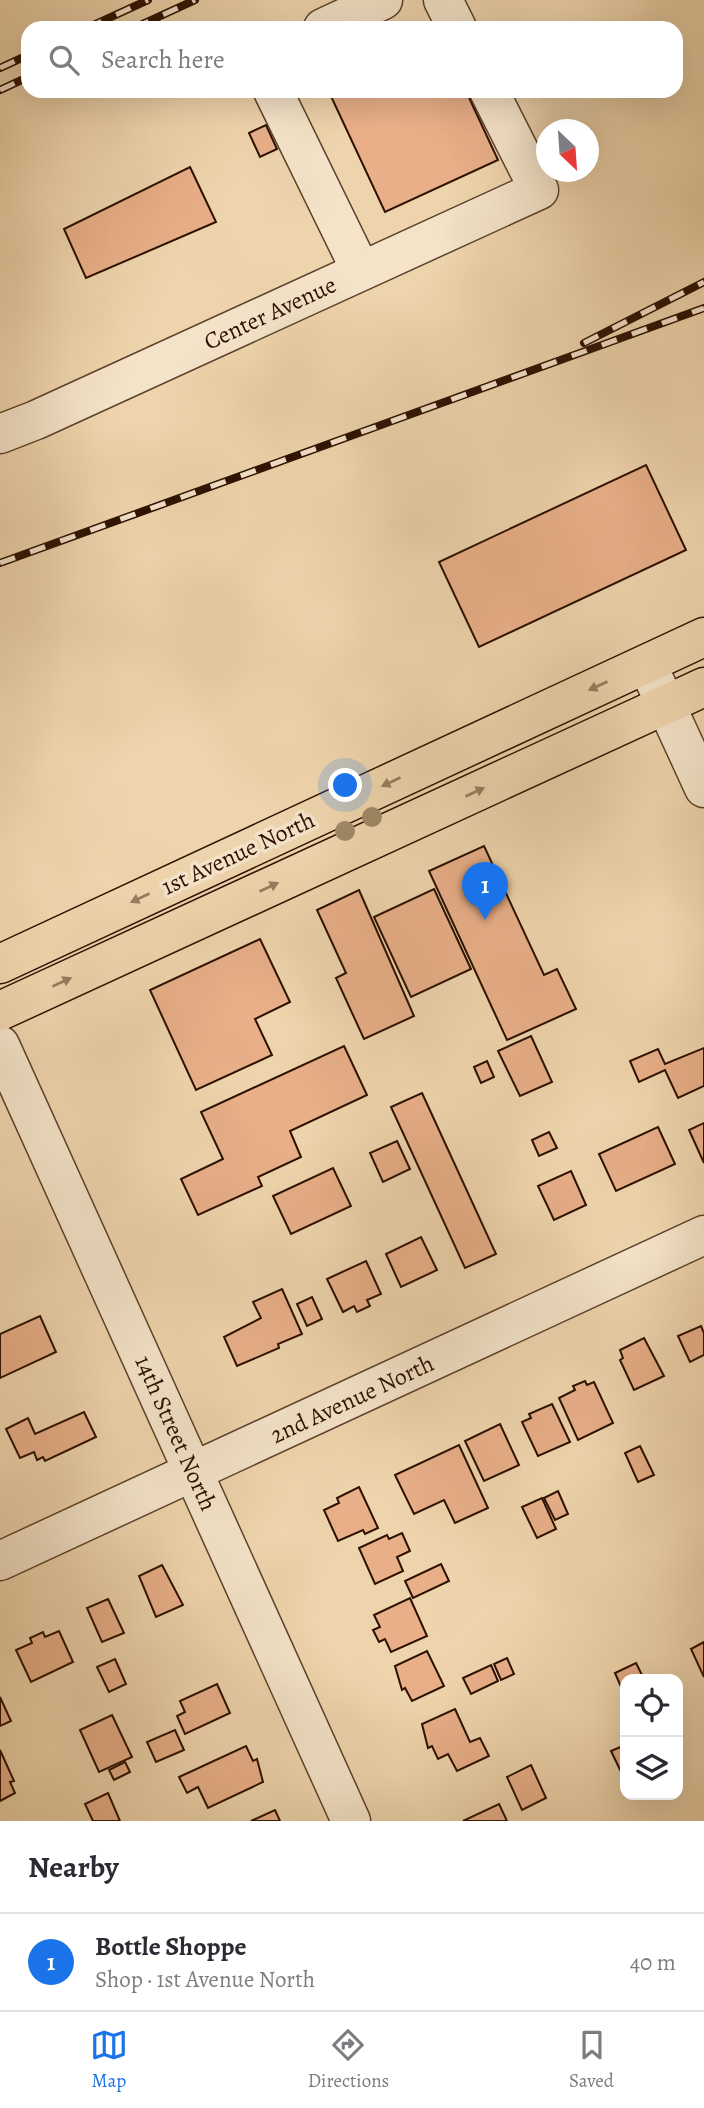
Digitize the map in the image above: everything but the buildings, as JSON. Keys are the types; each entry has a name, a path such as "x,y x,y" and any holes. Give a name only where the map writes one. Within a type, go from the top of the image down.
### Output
{"main road":[{"name":"1st Avenue North","path":"0,964 704,637"},
{"name":"1st Avenue North","path":"0,1011 704,687"}],"street":[{"path":"338,21 383,0"},
{"path":"443,0 454,21"},
{"path":"276,98 361,271"},
{"name":"Center Avenue","path":"0,434 539,190 493,98"},
{"path":"647,664 704,788"},
{"name":"14th Street North","path":"0,1045 351,1821"},
{"name":"2nd Avenue North","path":"0,1561 704,1235"}],"railway":[{"path":"102,21 148,0"},
{"path":"149,21 195,0"},
{"path":"0,68 21,58"},
{"path":"0,90 21,80"},
{"path":"584,343 704,282"},
{"path":"0,563 704,308"}],"place":[{"name":"Bottle Shoppe","path":"485,920"}]}
